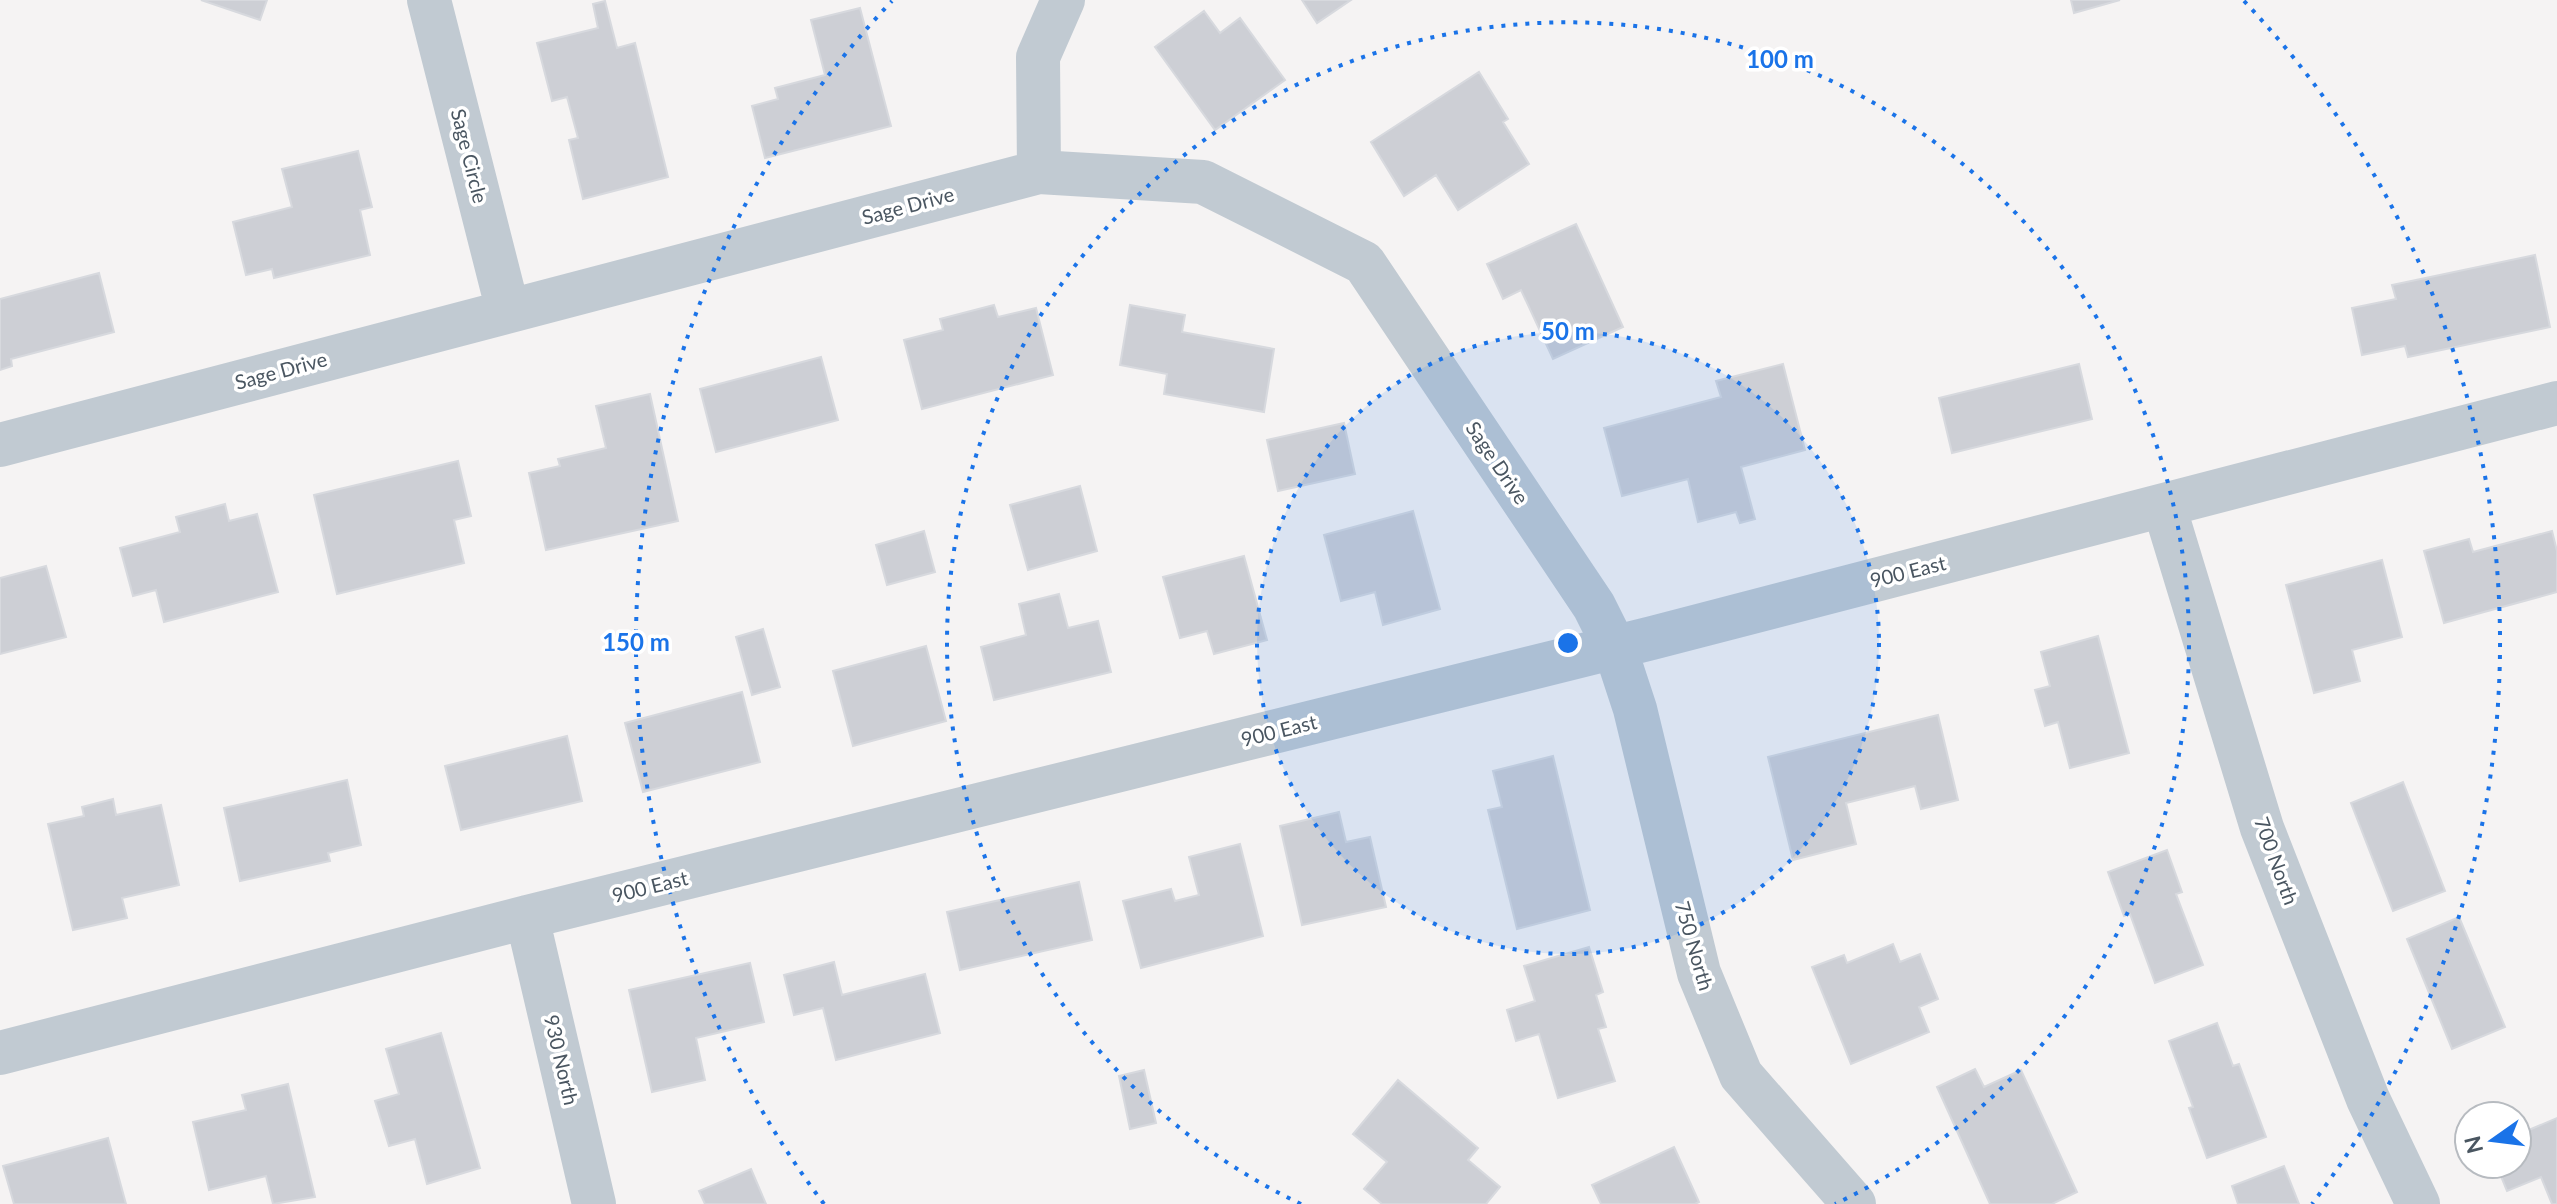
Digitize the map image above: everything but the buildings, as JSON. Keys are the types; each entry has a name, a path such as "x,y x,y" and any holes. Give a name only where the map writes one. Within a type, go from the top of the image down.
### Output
{"street":[{"name":"Sage Circle","path":"429,0 508,311"},
{"path":"1039,172 1038,57 1063,0"},
{"name":"Sage Drive","path":"0,445 1039,172 1203,182 1364,263 1594,606 1615,648"},
{"name":"900 East","path":"0,1053 527,917 1615,648 2557,403"},
{"name":"700 North","path":"2164,506 2262,828 2368,1099 2418,1204"},
{"name":"750 North","path":"1615,648 1635,709 1699,973 1741,1075 1854,1204"},
{"name":"930 North","path":"527,917 594,1204"}]}
